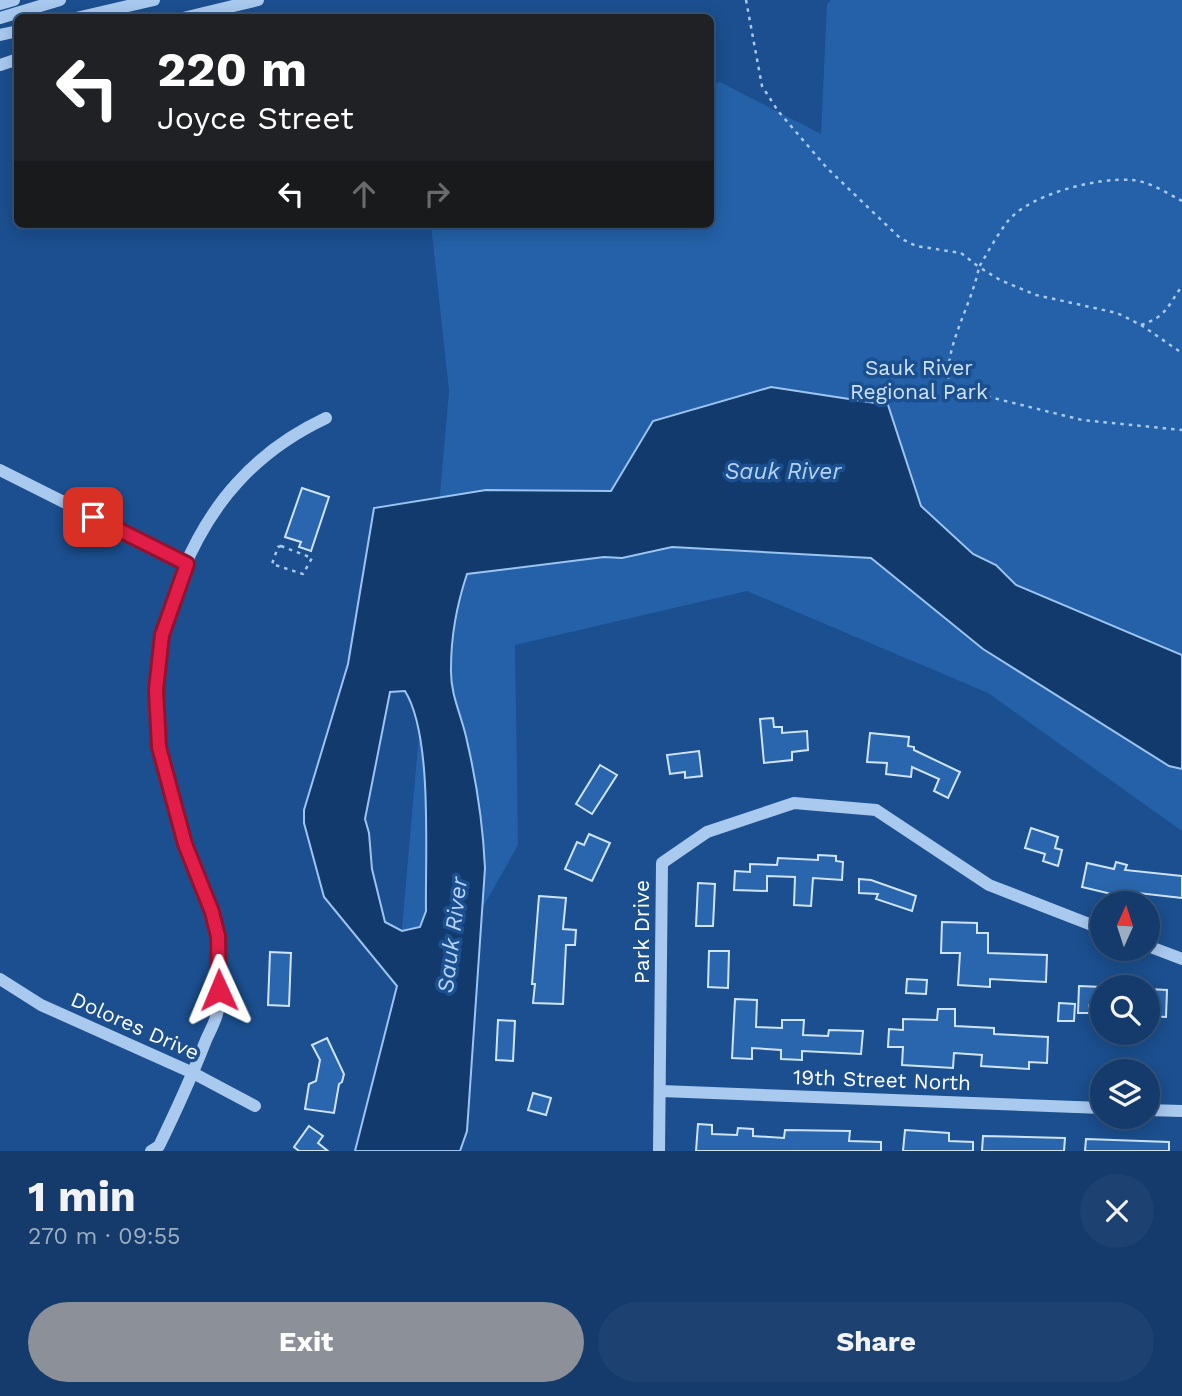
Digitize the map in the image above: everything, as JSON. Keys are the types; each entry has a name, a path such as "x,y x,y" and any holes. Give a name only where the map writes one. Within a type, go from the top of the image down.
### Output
{"street":[{"path":"0,4 14,0"},
{"path":"20,14 60,0"},
{"path":"93,14 154,0"},
{"path":"200,14 258,0"},
{"path":"151,1151 159,1146 219,1008 218,936 212,912 185,844 159,747 156,690 162,635 187,564 208,520 236,484 293,434 326,418"},
{"path":"0,470 187,564"},
{"name":"Park Drive","path":"659,1151 662,863 707,832 794,803 876,810 989,885 1090,924"},
{"path":"1160,951 1182,959"},
{"name":"Dolores Drive","path":"0,979 41,1005 193,1073 255,1106"},
{"name":"19th Street North","path":"661,1091 1090,1108"},
{"path":"1160,1110 1182,1111"}],"path":[{"path":"746,0 762,86 778,111 827,168 900,238 916,246 961,253 1000,280 1036,295 1117,313 1141,325 1182,353"},
{"path":"1182,201 1162,190 1133,180 1081,186 1034,200 1009,220 979,267 950,353 947,371 949,387 1082,420 1182,430"},
{"path":"1141,325 1158,319 1182,286"},
{"path":"278,547 307,554 312,558 303,574 272,564 278,547"}],"green space":[{"name":"Sauk River Regional Park","path":"831,0 1182,0 1182,831 988,693 747,591 515,645 518,845 479,914 397,986 449,391 431,228 714,228 714,84 720,82 821,134 827,4"}],"water":[{"name":"Sauk River","path":"771,387 888,405 921,506 973,554 996,565 1016,585 1182,655 1182,769 1169,766 983,649 871,558 672,547 622,558 604,557 467,574 453,632 451,678 477,789 485,868 467,1131 460,1151 355,1151 397,986 324,897 304,823 304,810 348,664 374,508 486,490 611,491 653,421","holes":["405,691 414,711 420,736 426,797 426,911 420,927 402,931 385,922 372,869 365,819 390,692"]}],"building":[{"path":"302,488 329,497 311,551 299,547 301,542 285,537"},
{"path":"773,718 774,727 782,727 782,733 807,731 808,750 792,752 792,760 764,763 760,719"},
{"path":"870,733 909,737 908,746 960,772 948,798 934,791 939,779 912,767 911,777 886,774 887,763 867,762"},
{"path":"699,751 702,776 685,778 685,772 670,774 667,755"},
{"path":"600,765 617,775 592,814 576,804"},
{"path":"1031,828 1058,837 1055,848 1062,850 1058,866 1043,861 1045,854 1025,848"},
{"path":"589,834 610,843 592,881 565,869 577,842 584,845"},
{"path":"818,855 836,856 836,861 843,862 842,880 813,878 811,906 794,905 795,877 767,876 767,891 734,890 735,871 750,872 750,864 777,865 778,858 818,860"},
{"path":"1116,862 1127,865 1125,870 1182,876 1182,898 1160,895 1160,891 1099,891 1082,887 1087,863 1114,869"},
{"path":"859,879 871,880 916,896 912,911 876,899 878,894 859,893"},
{"path":"698,883 715,884 713,926 696,926"},
{"path":"539,896 566,898 563,929 576,930 575,945 566,945 563,1004 533,1003"},
{"path":"942,922 977,923 977,933 988,933 988,953 1047,955 1046,982 990,979 990,987 958,985 960,953 941,953"},
{"path":"709,951 729,951 728,988 708,987"},
{"path":"270,952 291,953 289,1006 268,1005"},
{"path":"907,979 927,980 926,994 906,993"},
{"path":"1079,986 1090,986 1089,1013 1078,1013"},
{"path":"1160,990 1167,990 1166,1017 1160,1017"},
{"path":"735,999 757,1000 756,1027 782,1028 782,1020 804,1020 803,1035 828,1036 829,1030 863,1031 861,1054 802,1051 802,1060 781,1059 781,1050 752,1048 752,1059 732,1058"},
{"path":"1059,1003 1075,1004 1074,1021 1058,1021"},
{"path":"938,1009 955,1009 955,1026 994,1028 994,1034 1048,1037 1047,1063 1029,1062 1029,1069 981,1066 982,1055 954,1053 953,1068 902,1065 903,1047 888,1047 889,1029 903,1030 903,1019 937,1020"},
{"path":"498,1020 515,1021 513,1061 496,1060"},
{"path":"327,1038 344,1074 339,1084 334,1113 305,1109 309,1084 316,1081 320,1060 312,1045"},
{"path":"533,1093 551,1098 546,1115 528,1110"},
{"path":"698,1124 712,1125 712,1134 737,1135 738,1128 753,1129 753,1136 784,1138 785,1130 850,1131 849,1141 881,1142 881,1151 696,1151"},
{"path":"309,1126 323,1136 318,1143 328,1151 299,1151 294,1147"},
{"path":"905,1130 949,1133 949,1141 973,1142 973,1151 903,1151"},
{"path":"983,1136 1065,1138 1064,1151 982,1151"},
{"path":"1086,1139 1169,1142 1169,1151 1085,1151"}],"route":[{"path":"93,517 187,564 162,635 156,690 159,747 185,844 212,912 218,936 219,990"}]}
